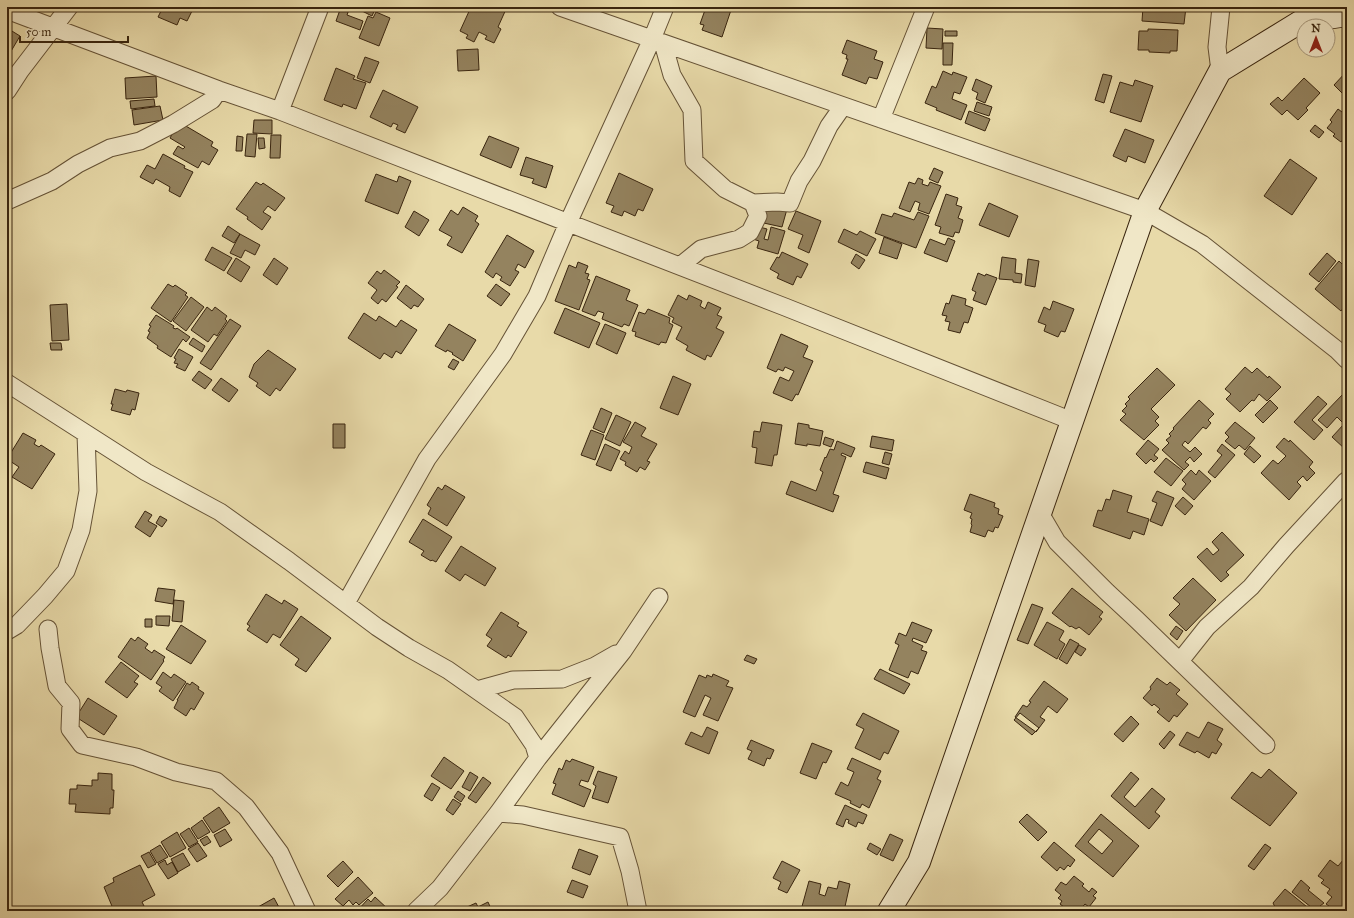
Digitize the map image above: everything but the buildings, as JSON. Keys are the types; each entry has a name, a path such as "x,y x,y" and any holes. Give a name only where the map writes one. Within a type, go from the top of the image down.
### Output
{"street":[{"path":"7,91 20,71 69,7"},
{"path":"280,111 320,7"},
{"path":"560,7 1145,212 1202,244 1344,350"},
{"path":"346,603 427,460 503,354 537,296 568,223 658,41 666,7"},
{"path":"881,119 926,7"},
{"path":"1220,71 1218,47 1221,7"},
{"path":"7,10 219,90 280,111 680,266 1072,421"},
{"path":"889,911 918,862 1145,212 1220,71 1300,22 1347,15"},
{"path":"658,41 672,75 692,110 694,161 725,189 753,203 790,203 799,181 812,161 829,126 843,106"},
{"path":"7,201 52,181 78,164 110,148 140,141 173,124 212,100 219,90"},
{"path":"680,266 701,249 739,239 750,232 758,216 753,203"},
{"path":"7,383 146,472 220,512 396,640 448,670 477,690 515,717 534,744 538,758"},
{"path":"7,631 17,625 45,596 66,571 81,530 88,491 86,434"},
{"path":"1180,661 1208,627 1251,586 1346,481"},
{"path":"1040,513 1057,542 1266,745"},
{"path":"416,911 440,888 538,758 623,651 658,597"},
{"path":"48,629 57,686 71,703 70,729 82,745 136,757 176,772 216,781 246,807 280,853 307,911"},
{"path":"477,690 512,680 562,679 595,666 623,651"},
{"path":"498,813 524,815 620,837 630,871 638,911"}]}
